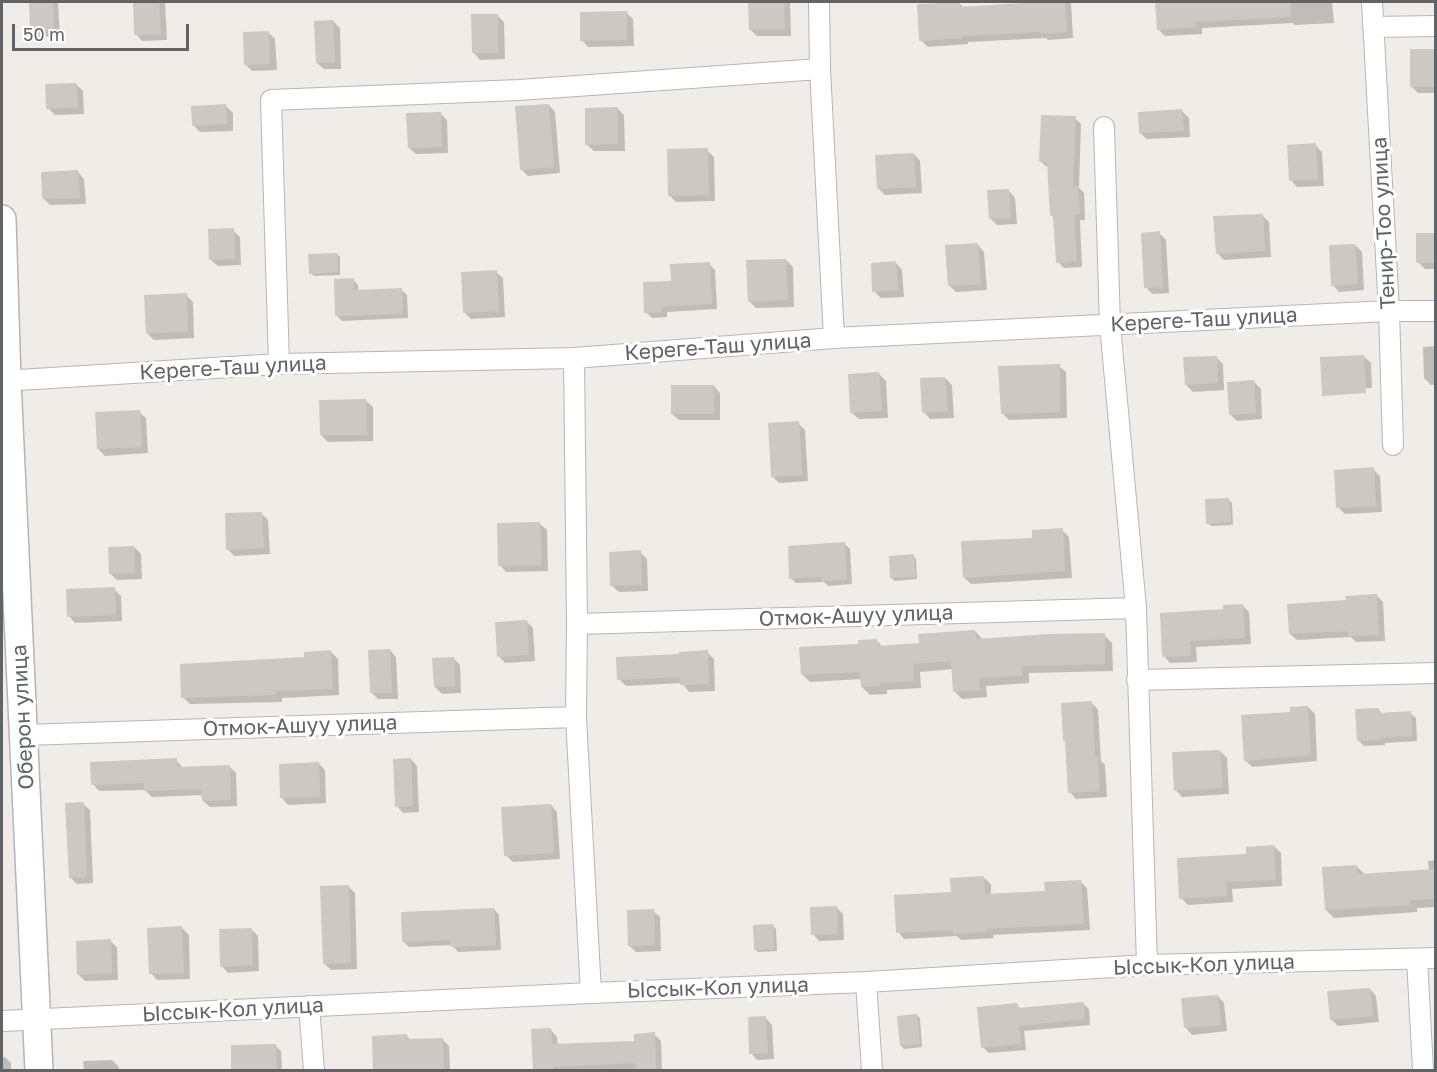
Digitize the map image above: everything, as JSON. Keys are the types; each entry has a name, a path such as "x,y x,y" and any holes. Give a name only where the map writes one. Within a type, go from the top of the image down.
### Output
{"street":[{"path":"819,2 820,69 834,338"},
{"name":"Тенир-Тоо улица","path":"1372,2 1389,311 1393,445"},
{"path":"1373,27 1436,26"},
{"path":"279,364 271,100 519,90 820,69"},
{"path":"1104,127 1110,325 1136,608 1147,965"},
{"name":"Оберон улица","path":"2,219 4,381 24,735 39,1071"},
{"name":"Кереге-Таш улица","path":"4,381 279,364 574,358 834,338 1389,311 1436,311"},
{"path":"574,358 576,717 591,993"},
{"name":"Отмок-Ашуу улица","path":"577,624 1136,608"},
{"path":"1137,680 1436,673"},
{"name":"Отмок-Ашуу улица","path":"24,735 576,717"},
{"path":"1423,1071 1426,959"},
{"name":"Ыссык-Кол улица","path":"2,1021 866,982 1147,965 1426,959"},
{"path":"866,982 872,1071"},
{"path":"309,1006 314,1071"}],"building":[{"path":"29,2 53,2 54,30 30,31"},
{"path":"133,2 159,2 161,34 134,35"},
{"path":"748,2 784,2 785,29 749,30"},
{"path":"960,2 960,7 1065,2 1067,32 962,36 962,38 919,41 917,4"},
{"path":"1155,2 1290,2 1291,17 1195,22 1196,27 1157,30"},
{"path":"627,11 627,40 580,41 580,12"},
{"path":"471,14 498,14 498,53 472,53"},
{"path":"333,20 335,62 316,63 314,21"},
{"path":"269,31 270,64 244,65 243,32"},
{"path":"1410,49 1436,49 1436,87 1410,87"},
{"path":"76,83 78,107 46,109 45,84"},
{"path":"226,104 227,124 192,126 191,106"},
{"path":"549,104 554,167 520,170 515,106"},
{"path":"618,107 618,144 585,145 585,108"},
{"path":"1182,109 1184,131 1139,133 1138,112"},
{"path":"441,112 442,147 408,148 406,113"},
{"path":"1041,115 1076,116 1073,186 1078,186 1080,214 1074,215 1077,261 1056,263 1053,216 1050,216 1047,162 1039,162"},
{"path":"1316,143 1318,179 1289,181 1287,145"},
{"path":"708,148 709,195 668,196 667,149"},
{"path":"914,153 916,187 877,189 875,155"},
{"path":"78,170 80,198 42,199 41,172"},
{"path":"1009,189 1011,218 989,219 987,190"},
{"path":"1263,214 1265,251 1216,254 1213,216"},
{"path":"234,228 235,259 209,260 208,229"},
{"path":"1160,231 1163,287 1144,288 1141,233"},
{"path":"1416,233 1436,233 1436,263 1416,263"},
{"path":"978,243 981,284 948,286 945,245"},
{"path":"1355,244 1358,284 1331,286 1329,245"},
{"path":"337,253 338,272 309,274 308,254"},
{"path":"786,259 788,300 748,302 746,260"},
{"path":"896,261 898,290 872,292 871,263"},
{"path":"710,262 712,304 662,307 662,312 644,313 643,282 671,281 670,264"},
{"path":"497,270 499,311 463,313 461,272"},
{"path":"354,278 354,290 402,288 403,314 335,316 334,279"},
{"path":"187,293 188,332 146,333 144,295"},
{"path":"1364,355 1366,393 1322,396 1320,357"},
{"path":"1217,356 1218,383 1185,385 1183,357"},
{"path":"1060,364 1060,412 1001,414 998,366"},
{"path":"879,372 882,411 850,413 848,374"},
{"path":"945,377 948,411 922,413 920,378"},
{"path":"1254,380 1256,413 1229,415 1227,382"},
{"path":"671,385 714,385 714,414 671,414"},
{"path":"366,399 367,435 320,435 319,400"},
{"path":"140,410 142,447 97,449 95,412"},
{"path":"799,421 802,475 771,477 768,423"},
{"path":"1374,467 1376,506 1336,508 1334,470"},
{"path":"1229,498 1231,522 1206,524 1205,499"},
{"path":"262,512 264,548 226,550 225,513"},
{"path":"540,522 542,565 498,566 497,523"},
{"path":"1063,528 1065,571 963,578 961,541 1032,538 1032,530"},
{"path":"845,542 847,580 821,581 821,577 789,579 788,546"},
{"path":"134,546 135,573 109,574 108,547"},
{"path":"641,550 642,585 610,586 609,552"},
{"path":"914,554 915,577 890,578 889,556"},
{"path":"115,587 116,615 67,617 66,589"},
{"path":"1377,594 1379,635 1348,636 1348,631 1289,634 1287,604 1346,600 1345,596"},
{"path":"1243,604 1245,638 1190,641 1191,656 1162,657 1160,613 1223,609 1223,605"},
{"path":"527,620 529,655 497,657 495,622"},
{"path":"975,630 976,639 1105,633 1105,664 1022,666 1022,676 979,678 980,690 953,692 951,661 913,664 914,681 880,683 880,686 861,687 860,672 801,675 799,647 858,644 858,640 877,639 878,646 919,643 918,634"},
{"path":"390,649 392,693 370,693 368,650"},
{"path":"331,650 333,689 276,691 276,695 181,698 180,664 304,657 304,652"},
{"path":"708,650 709,684 680,685 680,677 617,680 616,657"},
{"path":"454,657 455,686 434,687 432,658"},
{"path":"1092,701 1095,757 1098,756 1100,791 1068,793 1061,703"},
{"path":"1308,706 1311,755 1244,761 1241,715 1290,712 1290,707"},
{"path":"1379,708 1379,713 1411,711 1412,736 1357,741 1355,709"},
{"path":"1220,750 1223,788 1174,791 1172,752"},
{"path":"177,758 177,767 230,765 231,800 202,801 201,789 144,791 144,783 91,785 90,762"},
{"path":"411,758 413,806 395,807 393,759"},
{"path":"319,762 320,797 280,798 279,764"},
{"path":"84,802 87,877 69,878 65,803"},
{"path":"551,804 554,853 504,856 501,807"},
{"path":"1274,845 1276,880 1226,882 1227,896 1179,899 1177,858 1246,854 1246,847"},
{"path":"1357,865 1358,874 1436,869 1436,899 1410,900 1410,905 1325,910 1322,867"},
{"path":"984,876 985,894 1045,891 1044,882 1081,880 1084,924 987,929 987,932 953,934 953,930 896,933 894,895 951,892 950,878"},
{"path":"349,885 351,963 323,964 320,886"},
{"path":"837,906 838,934 811,935 810,907"},
{"path":"494,908 496,945 451,947 450,940 402,942 401,912"},
{"path":"654,909 655,945 628,946 627,910"},
{"path":"773,924 774,949 754,950 753,925"},
{"path":"182,926 184,973 149,974 147,928"},
{"path":"252,928 253,965 220,967 219,929"},
{"path":"111,939 112,973 77,975 76,941"},
{"path":"1370,988 1373,1016 1330,1020 1327,991"},
{"path":"1218,995 1221,1025 1184,1028 1181,998"},
{"path":"1084,1002 1085,1019 1019,1026 1021,1044 981,1048 977,1007 1017,1003 1018,1008"},
{"path":"917,1014 920,1044 900,1046 897,1016"},
{"path":"766,1016 768,1053 749,1054 748,1017"},
{"path":"551,1028 552,1044 634,1041 634,1034 655,1032 656,1071 636,1071 635,1063 553,1067 553,1071 533,1071 531,1029"},
{"path":"407,1034 407,1039 443,1038 444,1069 373,1071 372,1036"},
{"path":"276,1044 277,1071 231,1071 231,1045"}]}
